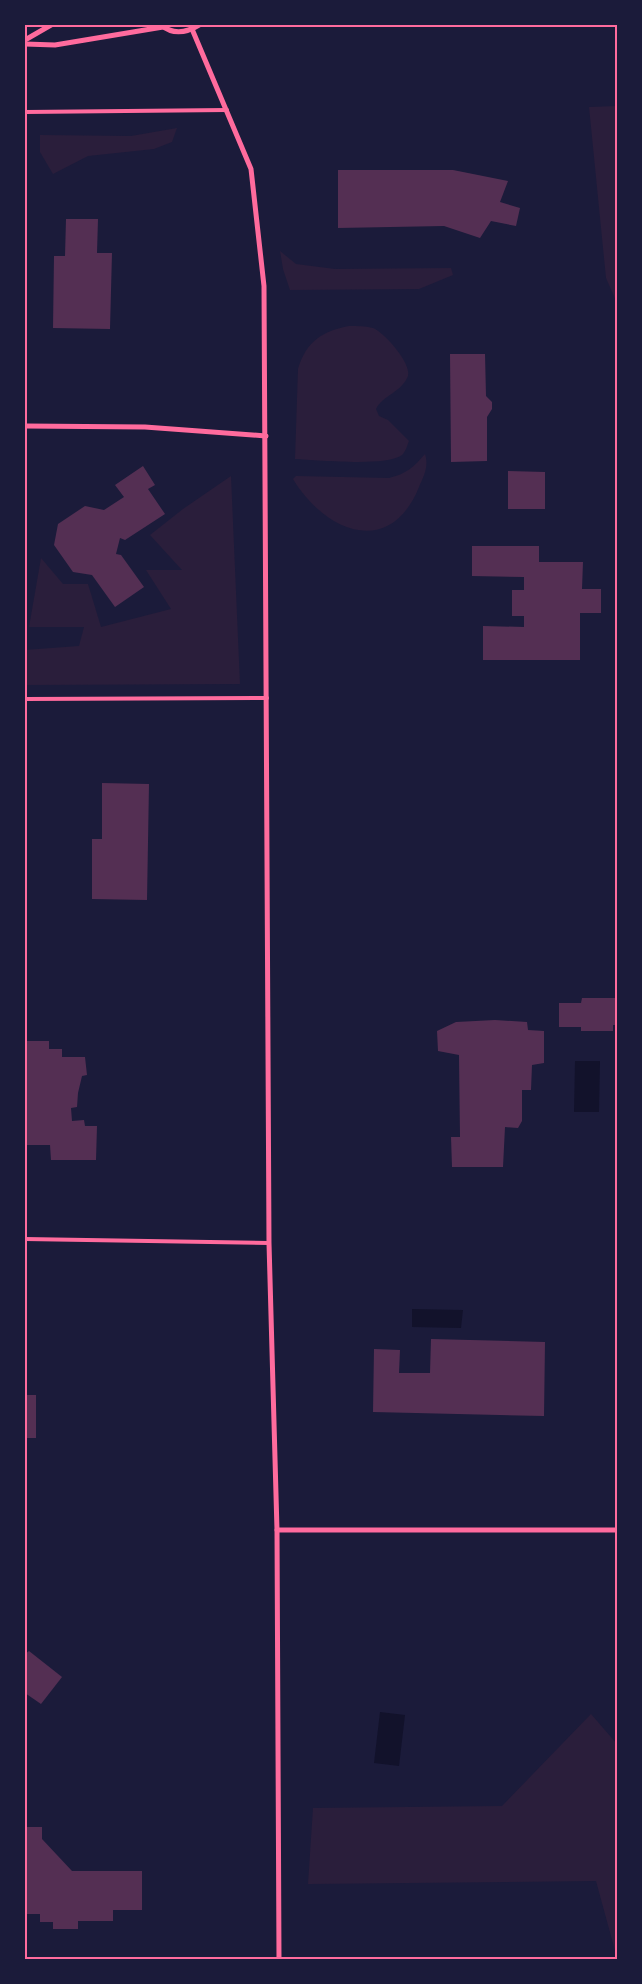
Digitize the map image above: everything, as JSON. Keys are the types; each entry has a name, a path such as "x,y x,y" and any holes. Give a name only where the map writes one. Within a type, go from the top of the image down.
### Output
{"street":[{"path":"25,42 51,25"},
{"path":"25,42 55,45 162,26 177,32 192,29 199,25"},
{"path":"192,29 251,169 264,286 269,1244 276,1530 279,1959"},
{"path":"25,426 145,427 266,436"},
{"path":"276,1530 617,1530"}],"lane":[{"path":"25,112 227,110"},
{"path":"25,699 267,698"},
{"path":"25,1239 269,1244"}],"shaded area":[{"path":"617,106 617,303 606,278 589,107"},
{"path":"177,128 172,142 154,149 88,156 53,174 40,152 40,135 131,136"},
{"path":"280,251 296,264 335,269 451,268 453,275 419,289 290,290 283,269"},
{"path":"349,326 373,328 378,331 396,349 406,364 408,376 405,381 376,409 379,416 388,420 409,441 402,455 394,459 382,461 351,462 295,459 298,369 301,360 316,339 331,331"},
{"path":"425,454 426,467 424,475 407,510 392,524 375,530 357,530 339,524 322,513 306,498 293,479 296,476 389,478 409,469"},
{"path":"231,476 240,684 25,685 25,650 79,646 84,627 29,627 41,558 63,584 88,584 101,627 171,609 146,570 182,570 150,535 183,509"},
{"path":"575,1061 600,1061 599,1112 574,1112"},
{"path":"412,1309 463,1310 461,1328 412,1327"},
{"path":"380,1712 405,1715 399,1766 374,1763"},
{"path":"591,1714 617,1744 617,1958 596,1881 308,1884 313,1808 502,1806"}],"building":[{"path":"338,170 453,170 508,181 500,202 520,208 516,226 491,221 480,238 444,226 338,228"},
{"path":"66,219 98,219 97,253 112,253 110,329 53,328 54,256 65,256"},
{"path":"450,354 485,354 486,396 492,402 492,409 487,417 487,461 451,462"},
{"path":"143,466 155,485 148,489 165,514 125,540 120,538 116,554 121,555 144,587 115,607 92,575 73,572 54,545 58,524 85,506 104,510 124,497 115,485"},
{"path":"508,471 545,472 545,509 508,509"},
{"path":"472,546 539,546 539,562 583,562 582,589 601,589 601,613 580,613 580,660 483,660 483,626 524,627 524,616 512,616 512,590 524,590 524,577 472,576"},
{"path":"102,783 149,784 147,900 92,899 92,839 102,839"},
{"path":"582,998 617,998 617,1025 613,1025 613,1031 581,1031 581,1027 559,1027 559,1003 581,1003"},
{"path":"495,1020 527,1022 528,1030 544,1031 544,1063 532,1065 531,1090 522,1090 522,1121 518,1128 505,1127 503,1167 452,1167 451,1137 460,1137 459,1055 438,1051 437,1031 456,1022"},
{"path":"25,1041 49,1041 49,1049 62,1049 62,1057 85,1057 87,1075 82,1076 77,1107 71,1108 72,1121 84,1120 85,1126 97,1126 96,1160 51,1160 50,1145 25,1145"},
{"path":"431,1339 545,1342 544,1416 373,1412 374,1349 400,1350 399,1373 430,1373"},
{"path":"25,1395 36,1395 36,1438 25,1438"},
{"path":"29,1651 62,1677 41,1704 25,1693 25,1654"},
{"path":"25,1827 42,1827 42,1839 72,1871 142,1871 142,1910 113,1910 113,1921 78,1921 78,1929 53,1929 53,1922 40,1922 40,1914 25,1914"}]}
